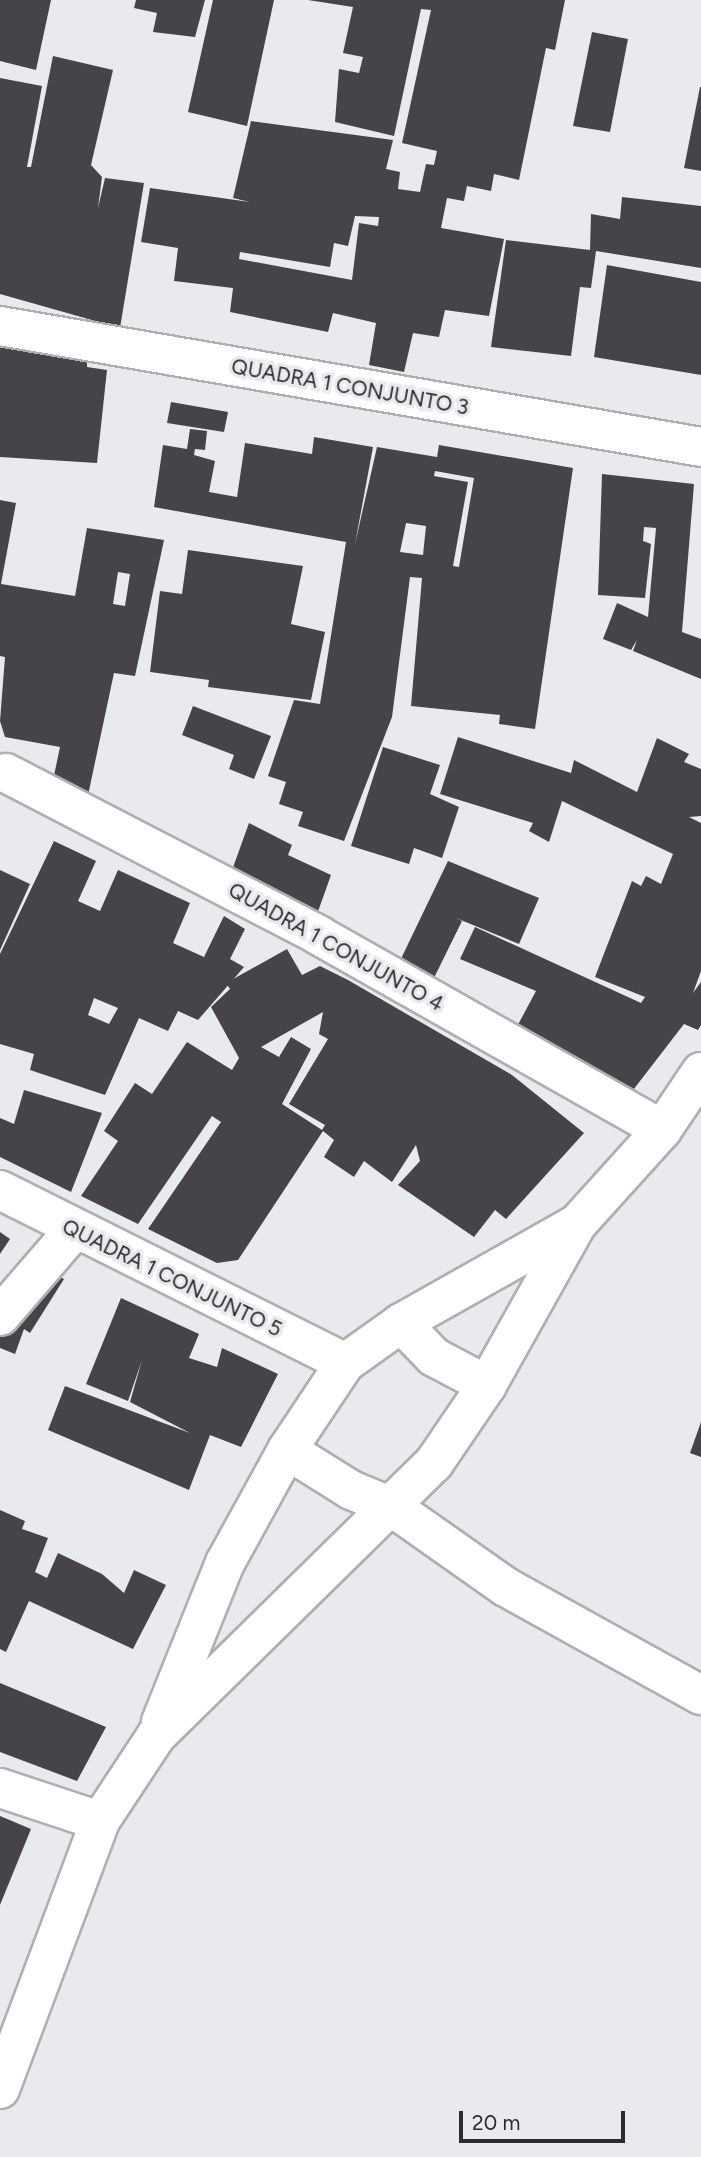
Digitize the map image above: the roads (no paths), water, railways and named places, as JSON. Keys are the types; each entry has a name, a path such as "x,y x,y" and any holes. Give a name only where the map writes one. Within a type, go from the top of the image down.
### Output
{"street":[{"name":"QUADRA 1 CONJUNTO 3","path":"0,326 701,447"},
{"name":"QUADRA 1 CONJUNTO 4","path":"6,773 318,935 662,1130"},
{"path":"156,1736 434,1463 487,1385 577,1224 662,1130 701,1072"},
{"name":"QUADRA 1 CONJUNTO 5","path":"0,1190 73,1231 345,1363"},
{"path":"0,2089 100,1821 156,1736 225,1563 287,1450 345,1363 401,1323 577,1224"},
{"path":"0,1316 73,1231"},
{"path":"401,1323 434,1357 487,1385"},
{"path":"287,1450 351,1490 392,1507 506,1587 701,1695"},
{"path":"0,1788 100,1821"}]}
